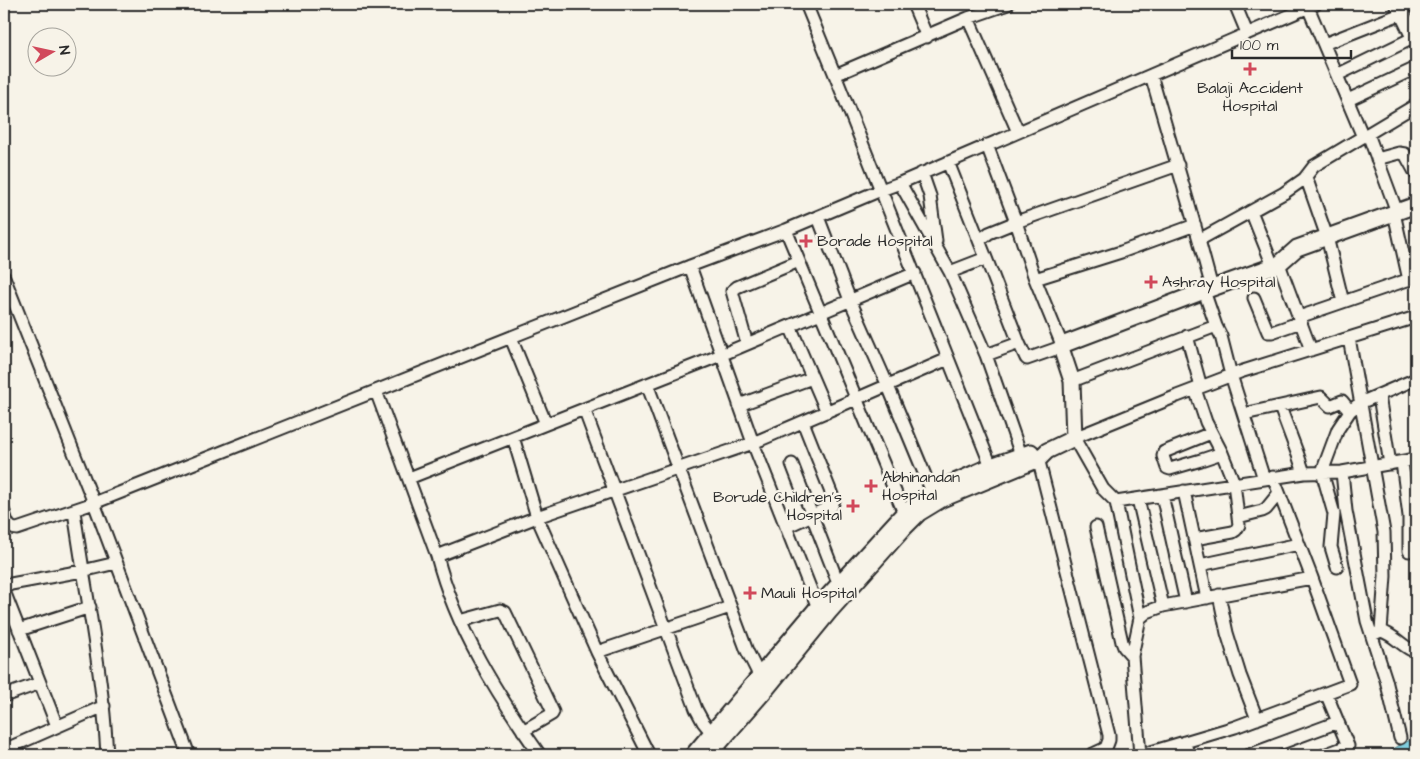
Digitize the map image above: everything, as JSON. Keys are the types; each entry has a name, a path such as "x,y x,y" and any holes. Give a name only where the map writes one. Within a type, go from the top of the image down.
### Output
{"main road":[{"path":"1401,8 1416,39"},
{"path":"694,755 716,739 820,614 907,517 919,513 942,498 1074,438 1072,382 1061,346 1208,289 1276,265 1297,248 1416,205"},
{"path":"820,614 839,585 932,492 1021,455 1041,453"},
{"path":"709,755 716,739"}],"street":[{"path":"806,4 991,466"},
{"path":"913,4 927,37"},
{"path":"835,75 927,37 985,8 1008,4"},
{"path":"1235,4 1248,33"},
{"path":"4,512 10,526 17,529 74,511 818,217 1312,5 1324,44 1337,75 1377,159 1395,213 1412,278 1344,302 1272,332 1268,332 1254,298"},
{"path":"1324,44 1401,8"},
{"path":"968,18 1018,132"},
{"path":"1337,75 1416,39"},
{"path":"1348,100 1416,68"},
{"path":"1151,74 1200,240 1216,326 1221,336 1231,375 1269,478 1279,493 1299,544 1350,684 1235,727 1141,755 1132,656 1140,618 1116,502 1103,489 1074,438 1231,375 1416,317"},
{"path":"1200,240 1284,193 1306,177 1314,166 1416,106"},
{"path":"948,162 1026,358 1061,346 987,145"},
{"path":"1377,159 1399,153 1405,154 1408,156 1416,174"},
{"path":"980,240 989,233 1016,222 1178,165"},
{"path":"922,173 930,196 936,248"},
{"path":"1306,177 1327,237 1344,302"},
{"path":"900,183 950,272 986,355 1021,455"},
{"path":"1251,211 1300,320 1311,350"},
{"path":"818,217 850,300 932,492"},
{"path":"1035,278 1121,252 1195,225"},
{"path":"786,230 907,517"},
{"path":"950,272 986,258"},
{"path":"747,344 732,296 732,290 799,261"},
{"path":"690,266 753,443 820,614"},
{"path":"409,478 721,355 915,273"},
{"path":"4,277 94,503 189,755"},
{"path":"790,326 826,412"},
{"path":"1072,382 1216,326"},
{"path":"1187,336 1198,388 1211,433 1222,453 1234,483 1239,525 1236,530 1194,539"},
{"path":"511,338 546,424"},
{"path":"1349,338 1384,532 1385,576 1377,633 1400,738"},
{"path":"986,355 1019,343"},
{"path":"437,556 537,517 753,443 948,359"},
{"path":"739,405 812,378"},
{"path":"1337,567 1331,547 1334,514 1322,472 1338,430 1350,411 1360,403 1415,383"},
{"path":"647,384 747,651 763,683"},
{"path":"376,391 460,621 474,650 523,732 540,755"},
{"path":"1379,396 1409,516 1409,550"},
{"path":"1244,414 1321,397 1330,406 1342,401 1350,411"},
{"path":"1280,407 1304,473"},
{"path":"584,409 696,709 716,739"},
{"path":"786,527 832,506 834,500 803,422"},
{"path":"1211,433 1164,452 1163,456 1167,468 1170,469 1222,453"},
{"path":"512,437 537,517 597,652 649,755"},
{"path":"1041,453 1109,735 1109,752 1091,755"},
{"path":"1116,502 1304,473 1342,472 1416,460"},
{"path":"792,464 839,585"},
{"path":"1342,472 1346,511 1366,621 1377,633 1388,633 1406,648 1416,652"},
{"path":"1184,491 1207,598"},
{"path":"1238,517 1266,509 1279,493"},
{"path":"1162,495 1186,602"},
{"path":"1138,499 1163,606"},
{"path":"74,511 104,706 107,755"},
{"path":"1096,527 1122,642 1124,648 1132,656"},
{"path":"1200,565 1299,544"},
{"path":"4,586 116,563"},
{"path":"1140,618 1147,612 1163,606 1312,578"},
{"path":"4,590 57,726"},
{"path":"1219,596 1240,675 1257,719"},
{"path":"597,652 730,606"},
{"path":"19,630 90,607"},
{"path":"460,621 500,610 505,612 553,712 523,732"},
{"path":"4,696 40,683"},
{"path":"1324,755 1348,746 1326,692"},
{"path":"4,750 104,706"},
{"path":"1249,755 1338,722"},
{"path":"1184,742 1189,755"}],"water":[{"path":"1416,737 1416,755 1383,755 1387,752"}],"place":[{"name":"Balaji Accident Hospital","path":"1250,69"},
{"name":"Borade Hospital","path":"806,241"},
{"name":"Ashray Hospital","path":"1151,282"},
{"name":"Abhinandan Hospital","path":"871,486"},
{"name":"Borude Children's Hospital","path":"853,506"},
{"name":"Mauli Hospital","path":"750,593"}]}
